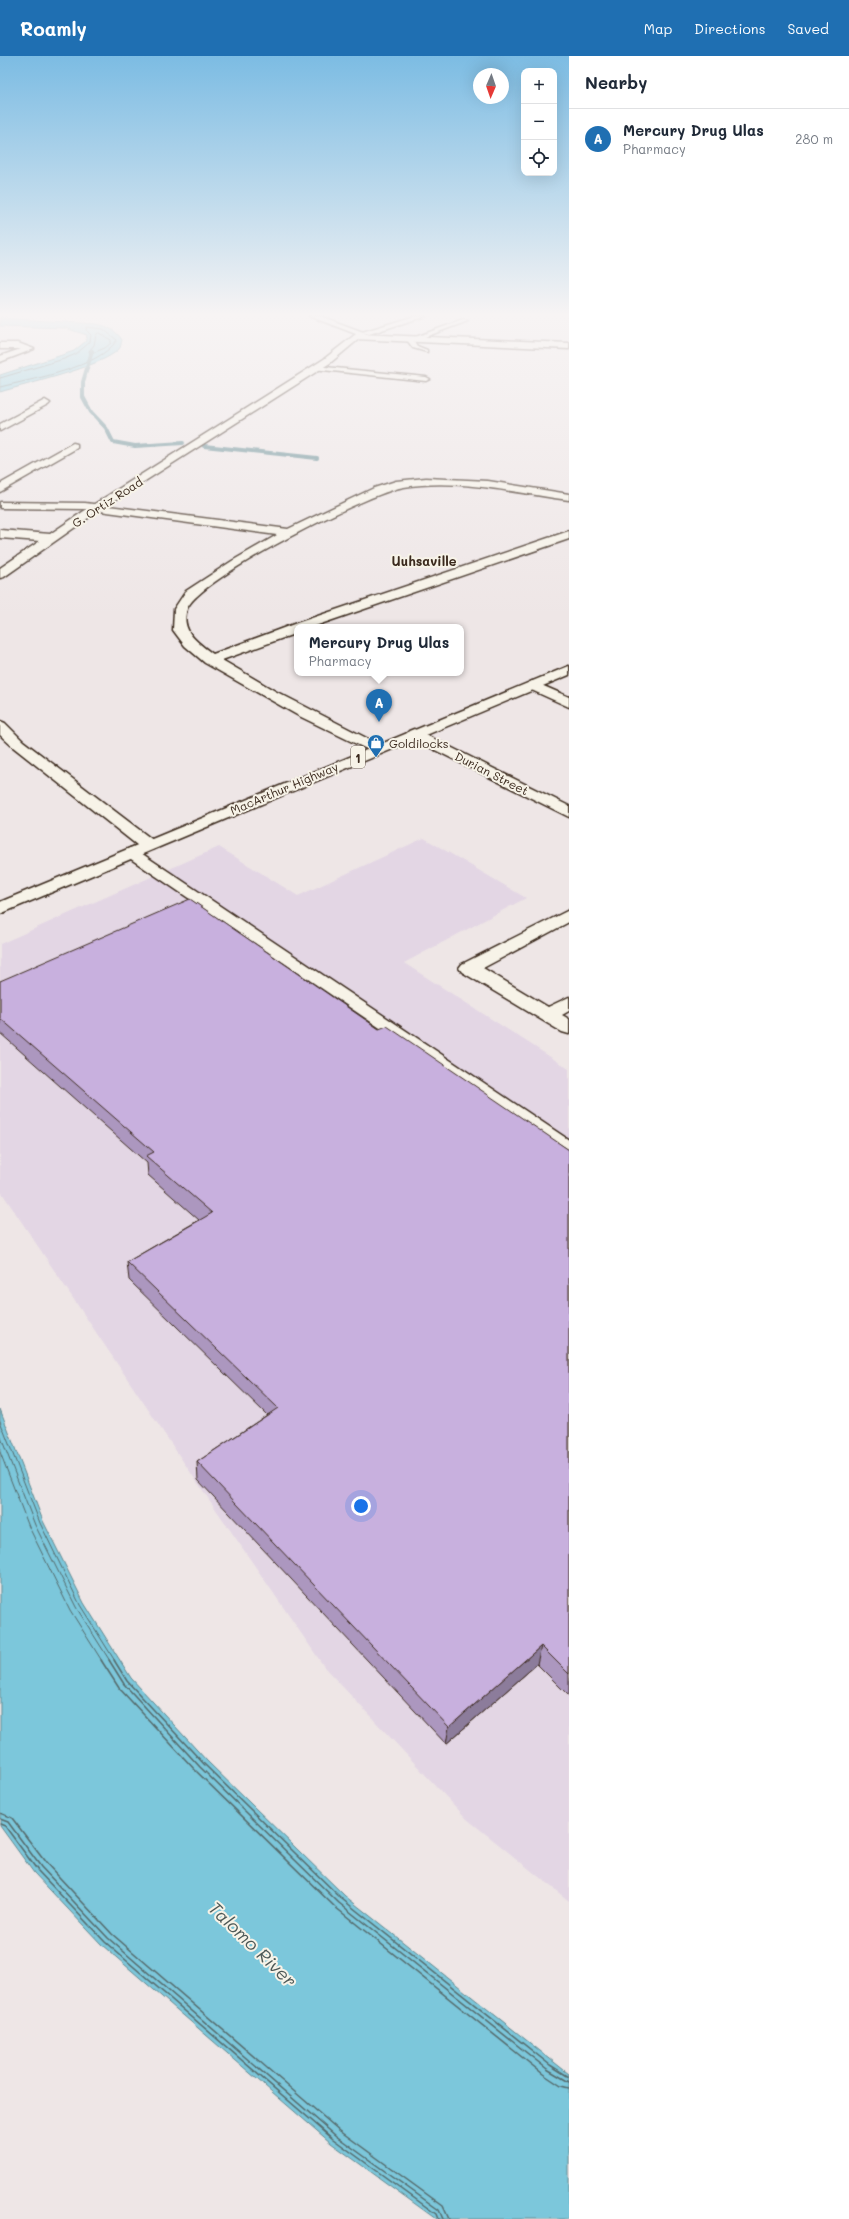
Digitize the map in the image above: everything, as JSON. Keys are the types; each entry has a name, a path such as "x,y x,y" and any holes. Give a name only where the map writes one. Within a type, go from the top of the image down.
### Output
{"main road":[{"path":"0,428 20,417"},
{"name":"G. Ortiz Road","path":"0,574 97,507 239,417"},
{"path":"0,489 72,446"},
{"path":"377,749 239,677 210,660 187,641 180,631 179,615 185,599 193,592 237,563 289,533 373,492 405,483 460,483 569,497"},
{"path":"0,505 66,505 97,507 289,533"},
{"path":"0,534 52,538"},
{"path":"307,624 569,535"},
{"path":"210,660 294,628"},
{"name":"MacArthur Highway","path":"0,909 130,852 569,670"},
{"path":"532,685 569,703"},
{"path":"0,726 18,744 148,845"},
{"name":"Durian Street","path":"414,734 569,812"},
{"path":"569,915 469,968 569,1028"},
{"path":"547,1015 569,1003"}],"lane":[{"path":"130,852 569,1148"}],"shaded area":[{"path":"424,838 526,898 404,963 569,1069 569,1901 467,1819 325,1668 195,1479 0,1190 0,944 219,847 298,896"}],"water":[{"name":"Talomo River","path":"0,1409 43,1521 84,1603 131,1678 207,1761 345,1896 569,2074 569,2219 436,2219 331,2143 102,1945 34,1873 0,1826"}],"building":[{"path":"190,899 379,1029 387,1026 569,1150 569,1674 541,1646 449,1727 197,1462 278,1408 127,1262 212,1213 146,1156 154,1152 0,1018 0,981"}],"waterway":[{"path":"96,417 106,428 113,442 135,446 183,443"},
{"path":"204,446 317,458"}],"place":[{"name":"Mercury Drug Ulas","path":"379,722"},
{"name":"Goldilocks","path":"376,758"}],"district":[{"name":"Uuhsaville","path":"424,560"}]}
